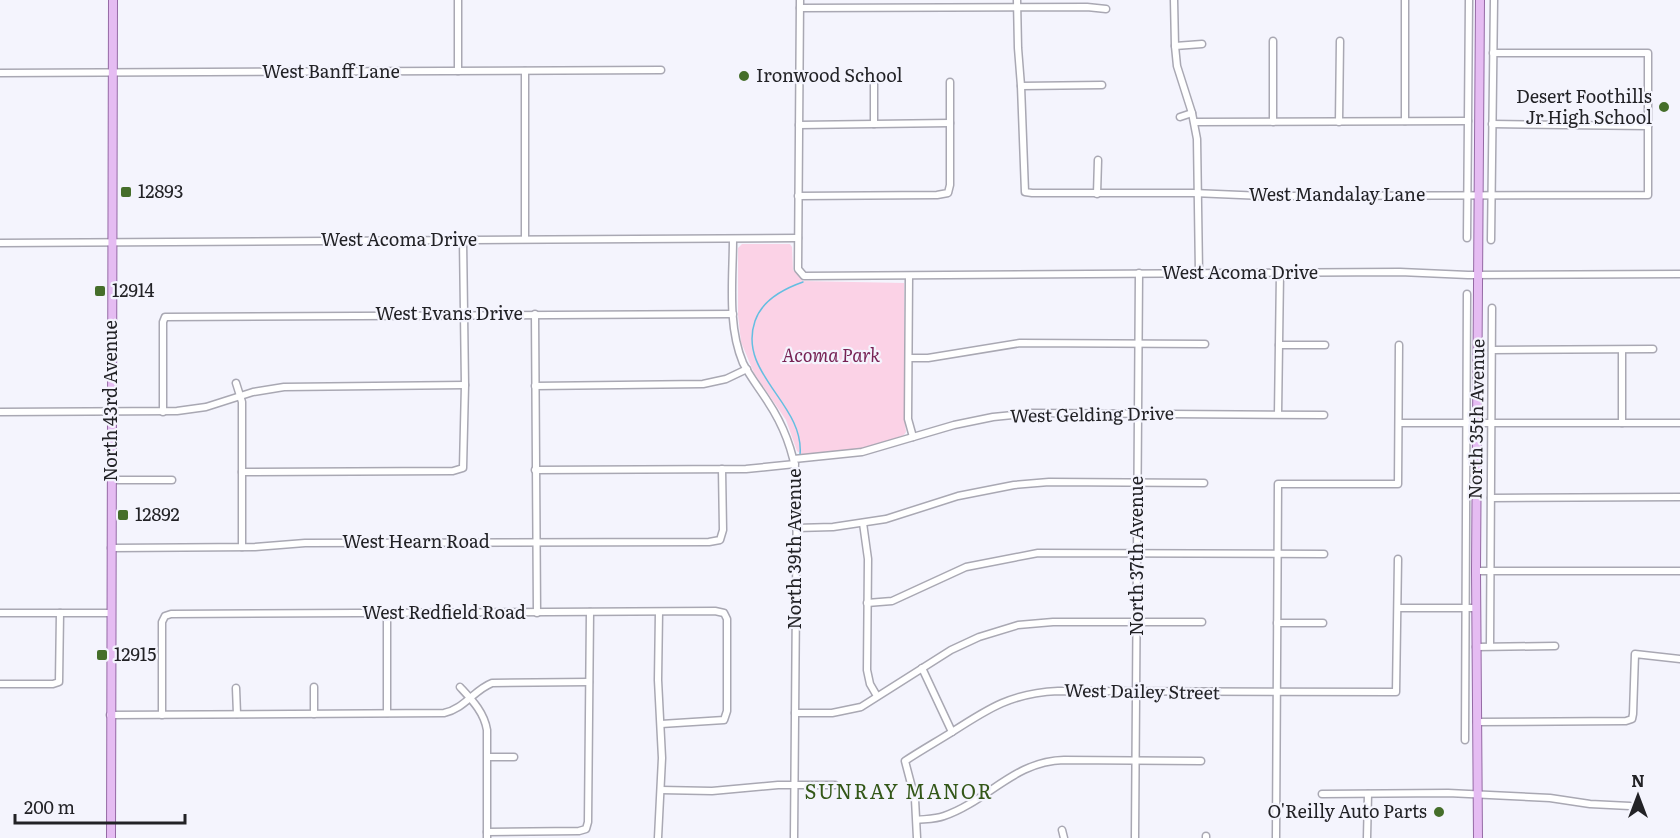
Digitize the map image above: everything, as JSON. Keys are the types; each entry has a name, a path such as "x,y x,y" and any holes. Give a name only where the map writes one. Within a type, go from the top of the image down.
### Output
{"main road":[{"name":"North 43rd Avenue","path":"111,838 113,0"},
{"name":"North 35th Avenue","path":"1478,838 1476,571 1480,0"}],"street":[{"path":"458,0 458,71"},
{"path":"798,238 800,0"},
{"path":"1174,0 1177,66 1195,122 1199,194 1199,273"},
{"path":"1405,121 1406,0"},
{"path":"1467,238 1469,0"},
{"path":"1491,240 1494,0"},
{"path":"800,8 1017,3 1106,9"},
{"path":"1017,3 1022,86 1102,85"},
{"path":"1273,41 1273,122"},
{"path":"1339,122 1340,41"},
{"path":"1175,46 1202,44"},
{"path":"1492,124 1648,126 1648,53 1493,53"},
{"name":"West Banff Lane","path":"0,73 661,70"},
{"path":"525,71 525,239"},
{"path":"798,196 948,193 950,185 950,82"},
{"path":"874,83 874,124"},
{"name":"West Mandalay Lane","path":"1022,86 1025,192 1264,196 1648,195 1648,126"},
{"path":"1180,117 1192,113"},
{"path":"1195,122 1468,121"},
{"path":"799,125 950,123"},
{"path":"1097,194 1098,160"},
{"name":"West Acoma Drive","path":"0,243 798,238 798,269 800,273 809,276 1400,272 1478,275 1680,274"},
{"name":"North 39th Avenue","path":"733,239 733,314 737,342 747,369 782,425 795,461 794,838"},
{"path":"242,472 453,471 463,468 465,386 463,240"},
{"name":"North 37th Avenue","path":"1135,838 1139,273"},
{"path":"1278,414 1280,273"},
{"path":"909,276 908,419 912,437"},
{"name":"North 35th Avenue","path":"1465,740 1467,294"},
{"name":"North 35th Avenue","path":"1490,646 1492,308"},
{"path":"535,314 537,613"},
{"name":"West Evans Drive","path":"163,412 163,322 165,317 733,314"},
{"path":"909,358 927,358 1020,343 1205,345"},
{"path":"1279,345 1325,345"},
{"path":"1276,838 1278,484 1398,484 1399,345"},
{"path":"1492,350 1653,349"},
{"path":"1622,350 1622,423"},
{"path":"535,386 703,384 726,379 747,369"},
{"path":"236,383 240,396 242,547"},
{"path":"0,411 163,412 206,407 264,389 284,387 465,386"},
{"name":"West Gelding Drive","path":"536,470 761,469 795,461 862,452 954,425 1003,416 1063,412 1324,415"},
{"path":"1399,423 1680,423"},
{"path":"607,460 607,470"},
{"path":"701,460 701,469"},
{"path":"392,461 392,471"},
{"path":"314,462 314,472"},
{"name":"West Hearn Road","path":"111,548 242,547 305,543 709,542 720,540 723,530 722,469"},
{"path":"111,480 172,480"},
{"path":"796,528 863,523 902,514 958,496 1014,485 1049,482 1204,483"},
{"path":"1491,498 1680,497"},
{"path":"863,523 867,545 867,670 870,684 878,696"},
{"path":"867,603 892,602 966,567 1013,556 1061,552 1324,554"},
{"path":"1398,559 1398,608 1476,608"},
{"path":"1476,571 1680,571"},
{"name":"West Dailey Street","path":"917,820 915,799 905,761 992,706 1027,694 1058,691 1396,692 1398,608"},
{"name":"West Redfield Road","path":"162,715 162,622 165,616 171,614 715,611 724,613 727,619 727,711 724,720 660,724"},
{"path":"460,687 486,721 488,737 487,835 586,829 588,822 590,612"},
{"path":"658,838 661,790 659,612"},
{"path":"0,613 111,613"},
{"path":"0,684 59,682 60,613"},
{"path":"387,614 387,713"},
{"path":"795,713 832,713 848,711 861,706 978,637 1018,625 1053,622 1202,622"},
{"path":"1277,623 1323,623"},
{"path":"1476,647 1555,646"},
{"path":"1477,722 1626,721 1632,719 1635,654 1680,659"},
{"path":"922,668 952,732"},
{"path":"110,715 444,713 457,708 481,688 497,683 589,682"},
{"path":"314,687 314,714"},
{"path":"236,688 237,714"},
{"path":"488,757 514,757"},
{"path":"917,838 917,820 954,812 1025,768 1042,762 1064,760 1201,762"},
{"path":"661,790 734,791 794,785 835,785"},
{"path":"1322,794 1478,795 1550,798 1590,804 1630,806"},
{"path":"1368,794 1368,838"},
{"path":"1062,830 1064,838"}],"green space":[{"name":"Acoma Park","path":"742,244 790,244 793,270 803,281 904,283 906,432 904,435 879,444 841,452 801,454 797,451 786,420 754,373 741,342 738,315 738,248"}],"waterway":[{"path":"800,455 799,437 793,420 763,373 755,357 752,340 755,321 768,301 788,288 803,282"}],"place":[{"name":"Ironwood School","path":"744,76"},
{"name":"Desert Foothills Jr High School","path":"1664,107"},
{"name":"12893","path":"126,192"},
{"name":"12914","path":"100,291"},
{"name":"12892","path":"123,515"},
{"name":"12915","path":"102,655"},
{"name":"O'Reilly Auto Parts","path":"1439,812"}],"district":[{"name":"SUNRAY MANOR","path":"899,792"}]}
